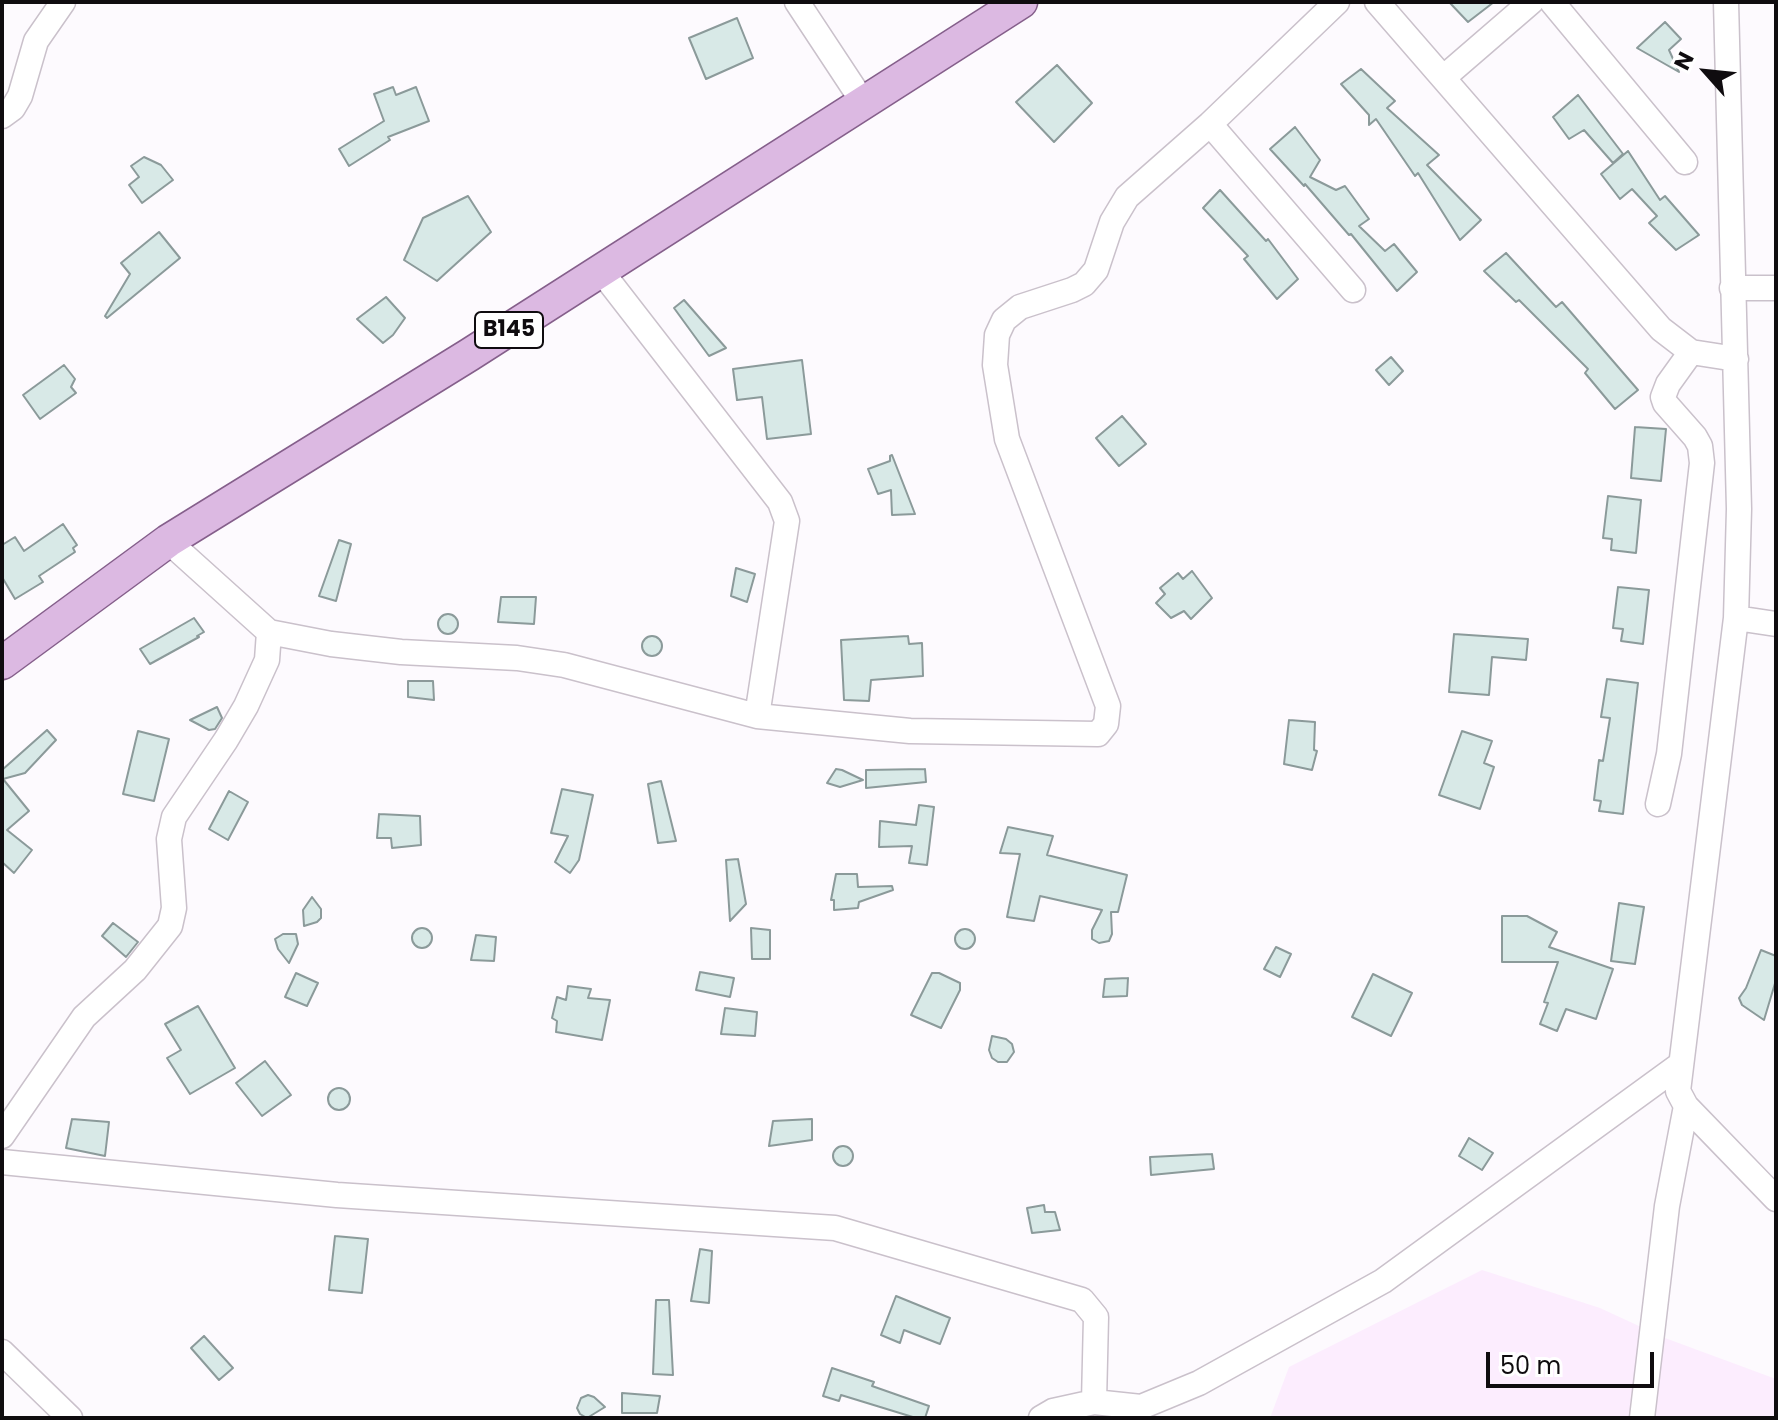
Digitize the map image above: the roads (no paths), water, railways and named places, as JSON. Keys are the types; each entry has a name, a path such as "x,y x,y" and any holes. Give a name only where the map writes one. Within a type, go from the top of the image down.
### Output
{"main road":[{"name":"B145","path":"2,663 168,541 601,271 1021,2"}],"street":[{"path":"2,116 13,108 20,96 36,41 63,2"},
{"path":"797,2 863,102"},
{"path":"168,541 269,632 331,644 401,652 517,658 564,665 757,716 910,731 1098,734 1106,724 1108,706 1007,439 995,365 997,335 1004,320 1020,307 1084,284 1096,270 1112,222 1127,197 1210,124 1337,2"},
{"path":"1377,2 1661,329 1691,352 1736,359"},
{"path":"1443,78 1531,2"},
{"path":"1552,2 1685,162"},
{"path":"1726,2 1739,509 1736,618 1678,1091 1686,1106 1776,1199"},
{"path":"1210,124 1353,290"},
{"path":"601,271 780,502 787,521 757,716"},
{"path":"1732,288 1776,288"},
{"path":"1658,804 1669,754 1702,463 1700,446 1695,437 1663,397 1664,390 1691,352"},
{"path":"1736,618 1776,624"},
{"path":"2,1136 84,1017 135,970 170,926 174,908 169,839 174,817 246,706 267,660 269,632"},
{"path":"1041,1418 1053,1411 1094,1402 1141,1407 1199,1383 1383,1281 1681,1064"},
{"path":"1642,1418 1667,1206 1686,1106"},
{"path":"2,1162 337,1195 835,1228 1082,1300 1096,1317 1094,1402"},
{"path":"2,1352 70,1418"}]}
